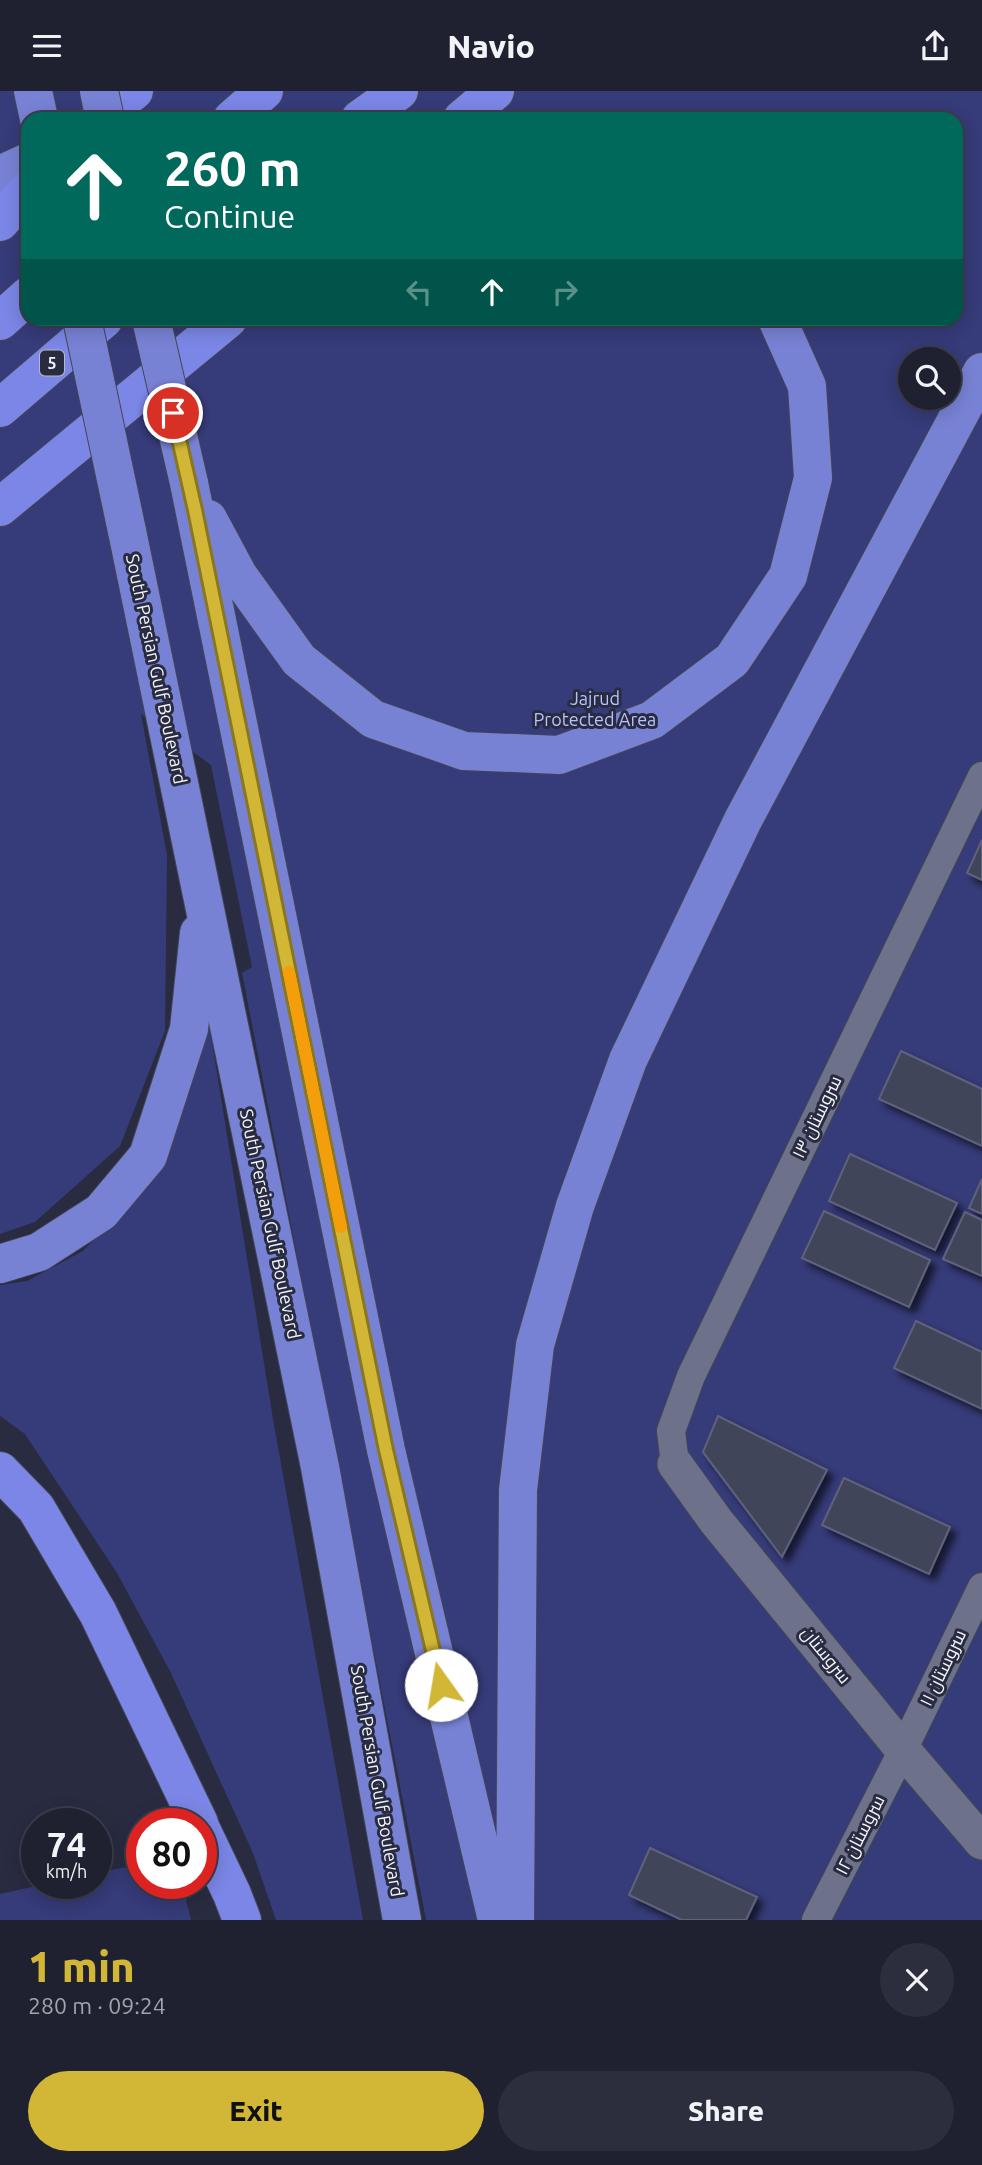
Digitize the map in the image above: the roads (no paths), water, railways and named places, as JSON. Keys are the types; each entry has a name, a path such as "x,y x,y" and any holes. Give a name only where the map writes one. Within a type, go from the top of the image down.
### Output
{"highway":[{"path":"99,91 104,112"},
{"path":"108,112 134,91"},
{"path":"240,112 264,91"},
{"path":"370,112 400,91"},
{"path":"470,112 495,91"},
{"path":"0,175 21,165"},
{"path":"0,222 21,198"},
{"path":"0,321 21,302"},
{"name":"South Persian Gulf Boulevard","path":"83,326 320,1467 402,1920"},
{"name":"5","path":"0,408 96,326"},
{"path":"153,326 189,483 386,1450 497,1920"},
{"path":"0,507 220,326"},
{"path":"189,483 238,575 299,660 373,719 464,751 559,755 652,720 732,660 788,576 813,478 807,386 780,326"},
{"path":"515,1920 518,1490 535,1345 575,1206 628,1060 743,820 982,372"},
{"path":"0,1264 40,1252 102,1212 148,1156 189,1029 202,896"},
{"path":"0,1471 36,1508 98,1613 192,1808"},
{"path":"217,1862 242,1920"}],"street":[{"name":"سروستان ۱۳","path":"675,1464 671,1431 691,1376 982,776"},
{"name":"سروستان","path":"675,1464 716,1521 903,1750 982,1842"},
{"name":"سروستان ۱۱","path":"903,1750 982,1587"},
{"name":"سروستان ۱۲","path":"816,1920 903,1750"}],"park label":[{"name":"Jajrud Protected Area","path":"595,710"}]}
